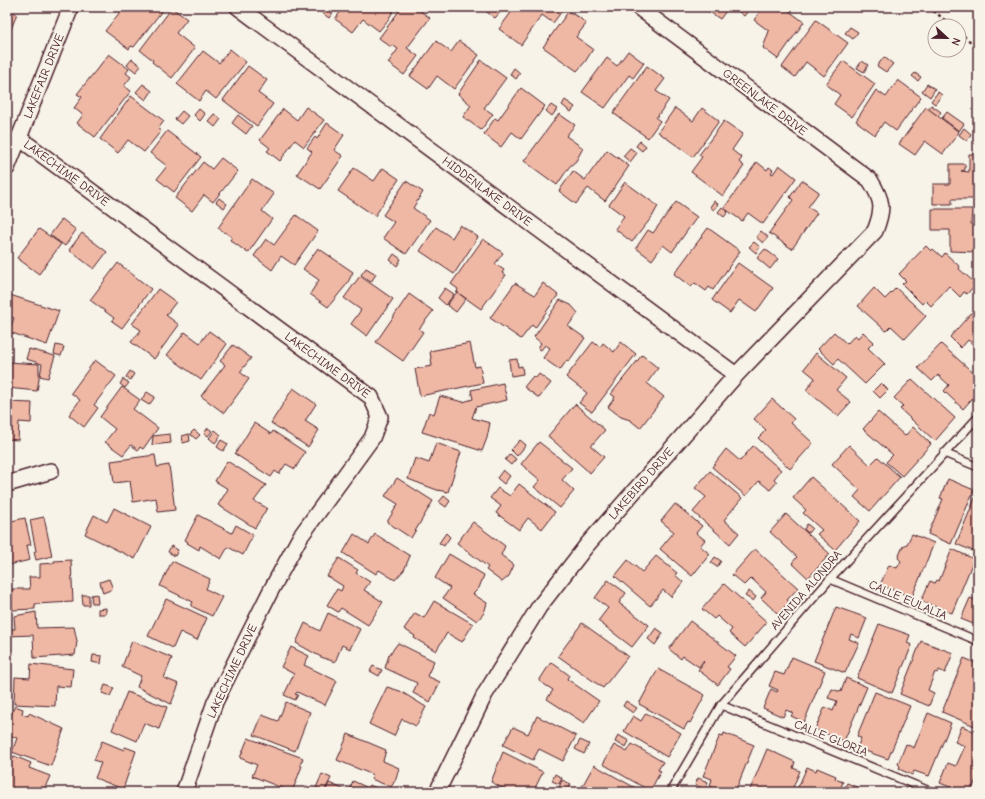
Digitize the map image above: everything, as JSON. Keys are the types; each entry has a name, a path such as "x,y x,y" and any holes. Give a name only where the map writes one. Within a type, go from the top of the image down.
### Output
{"street":[{"name":"LAKEFAIR DRIVE","path":"7,168 71,7"},
{"name":"HIDDENLAKE DRIVE","path":"238,7 736,375"},
{"name":"GREENLAKE DRIVE","path":"638,7 870,180 880,195 882,205"},
{"name":"LAKECHIME DRIVE","path":"19,138 371,397 380,417 372,438 300,537 270,592 215,702 184,792"},
{"name":"LAKEBIRD DRIVE","path":"437,792 485,694 539,607 587,545 736,375 875,231 882,214 882,205"},
{"path":"7,484 51,471"}],"lane":[{"name":"AVENIDA ALONDRA","path":"670,792 721,705 830,579 978,416"},
{"path":"944,454 978,467"},
{"name":"CALLE EULALIA","path":"830,579 978,641"},
{"name":"CALLE GLORIA","path":"721,705 932,792"}],"path":[{"path":"929,7 942,18"},
{"path":"967,39 978,48"}],"building":[{"path":"109,7 120,7 116,12"},
{"path":"124,7 137,7 140,9 141,7 165,7 134,47 131,46 129,49 105,31"},
{"path":"314,7 337,7 329,18"},
{"path":"344,7 395,8 379,31 363,19 353,32 335,19"},
{"path":"402,7 415,7 430,18 407,48 418,56 404,75 388,63 398,49 392,45 391,47 379,38"},
{"path":"480,7 505,7 495,18"},
{"path":"515,7 565,7 553,23 542,15 521,45 499,29"},
{"path":"729,7 720,19 704,8"},
{"path":"733,7 751,7 744,16"},
{"path":"763,7 792,7 789,11 804,22 778,59 763,48 769,31 754,20"},
{"path":"172,8 187,19 176,33 195,48 172,78 140,50"},
{"path":"7,10 17,14 9,34 7,33"},
{"path":"568,12 579,17 586,24 576,37 593,49 577,71 543,47"},
{"path":"816,20 848,43 824,76 806,62 795,77 782,67"},
{"path":"850,27 858,32 853,39 845,33"},
{"path":"7,40 11,41 7,52"},
{"path":"436,41 451,52 459,41 479,55 454,89 437,76 428,89 410,76"},
{"path":"230,49 246,62 216,99 206,91 199,101 177,84 203,51 219,63"},
{"path":"628,51 644,63 633,78 629,75 605,108 582,92 607,58 617,66"},
{"path":"109,54 129,69 126,73 131,77 124,86 131,91 95,137 77,123 83,115 74,108 82,97 77,94"},
{"path":"884,57 893,64 886,72 877,66"},
{"path":"132,59 141,66 136,72 127,65"},
{"path":"481,60 506,78 484,108 493,114 481,130 463,117 471,105 458,94"},
{"path":"843,61 875,84 852,117 834,104 840,95 826,84"},
{"path":"862,61 868,65 864,72 857,68"},
{"path":"248,66 267,80 258,93 273,104 257,126 223,100"},
{"path":"647,66 665,79 656,91 669,100 656,118 660,121 648,138 613,113"},
{"path":"514,68 520,73 516,79 510,74"},
{"path":"915,73 921,77 918,81 912,76"},
{"path":"898,80 921,97 896,131 884,122 875,135 856,121 876,90 886,97"},
{"path":"143,84 152,91 146,100 136,92"},
{"path":"927,84 935,89 930,97 922,91"},
{"path":"521,88 545,106 521,139 512,132 501,147 484,134 495,118 498,120"},
{"path":"938,92 942,95 935,104 931,101"},
{"path":"131,96 164,121 158,129 161,131 144,152 128,140 118,153 100,139"},
{"path":"565,100 575,107 571,112 562,105"},
{"path":"551,105 557,109 552,116 546,111"},
{"path":"931,105 941,112 938,116 928,109"},
{"path":"306,107 324,120 304,147 295,140 280,161 267,151 270,148 260,140 283,109 297,120"},
{"path":"926,107 959,132 943,154 925,141 915,155 899,144"},
{"path":"675,108 693,121 702,108 719,121 693,157 658,132"},
{"path":"199,109 205,114 200,121 194,115"},
{"path":"182,111 188,116 181,124 175,119"},
{"path":"947,112 964,124 959,131 942,118"},
{"path":"214,114 221,119 215,127 208,121"},
{"path":"559,114 575,125 566,136 583,148 576,161 569,167 557,185 524,161"},
{"path":"238,115 252,126 246,134 232,123"},
{"path":"724,121 743,134 732,150 742,158 739,162 744,166 723,196 691,172 702,157 699,155"},
{"path":"327,123 344,135 334,150 343,156 320,189 297,174 312,152 307,148 315,137 317,139"},
{"path":"964,128 971,134 967,141 959,135"},
{"path":"167,131 201,157 174,192 157,179 167,166 150,153"},
{"path":"640,141 646,146 642,151 636,146"},
{"path":"630,148 637,153 630,162 623,156"},
{"path":"607,150 629,166 605,201 588,188 576,204 559,191 573,171 585,180"},
{"path":"969,154 978,154 978,199 952,199 952,204 933,204 933,184 950,184 950,164 965,164 965,170 961,171 969,172"},
{"path":"221,158 238,171 213,202 204,195 192,211 175,198 203,162 212,169"},
{"path":"757,162 767,170 769,167 773,170 771,173 773,174 779,165 796,178 763,224 748,213 742,221 724,208"},
{"path":"354,168 374,181 383,168 399,179 375,216 338,191"},
{"path":"252,179 274,194 262,211 272,219 248,253 230,240 232,237 218,228"},
{"path":"802,180 819,192 808,207 817,213 792,249 769,233 793,200 790,197"},
{"path":"406,181 423,192 413,208 430,220 406,254 383,238 394,222 383,215"},
{"path":"625,182 658,206 652,217 632,242 615,229 624,216 609,205"},
{"path":"219,198 227,204 224,208 216,202"},
{"path":"714,201 718,204 714,210 710,207"},
{"path":"676,202 697,217 672,252 663,245 652,260 636,248 648,230 653,233"},
{"path":"722,207 728,212 724,217 718,212"},
{"path":"932,209 972,209 971,224 978,225 978,252 950,251 950,230 932,230"},
{"path":"296,215 318,231 294,265 281,256 272,270 254,256 266,239 274,245"},
{"path":"62,219 76,230 65,246 50,235"},
{"path":"460,225 478,237 454,274 420,251 436,227 452,238"},
{"path":"708,228 740,251 713,290 709,287 706,291 695,283 691,287 674,274"},
{"path":"39,229 61,244 39,274 17,258"},
{"path":"761,231 768,237 763,243 756,237"},
{"path":"82,233 107,252 94,269 69,250"},
{"path":"483,239 503,253 495,264 504,270 502,273 506,275 481,309 457,292 458,289 451,284"},
{"path":"754,242 760,247 756,253 749,247"},
{"path":"926,246 931,251 933,249 942,257 945,253 960,267 959,269 974,282 972,284 974,286 967,294 964,292 960,297 949,286 931,306 925,300 922,304 902,284 906,281 899,274"},
{"path":"318,248 353,272 347,284 328,307 310,294 319,280 303,269"},
{"path":"765,249 778,259 770,269 757,258"},
{"path":"394,254 401,259 397,266 390,260"},
{"path":"118,263 151,289 122,328 112,321 114,318 90,300"},
{"path":"738,263 773,288 756,312 739,300 730,313 712,300"},
{"path":"366,268 376,274 371,282 361,275"},
{"path":"360,276 393,299 367,336 351,324 361,310 344,298"},
{"path":"515,283 535,295 543,283 558,295 535,328 532,325 521,339 490,318"},
{"path":"445,288 454,294 446,305 438,298"},
{"path":"874,288 885,299 896,288 926,316 905,339 891,326 886,331 858,306"},
{"path":"158,289 176,302 166,315 179,325 154,359 131,342 141,330 132,324"},
{"path":"457,292 466,299 456,312 447,305"},
{"path":"7,294 59,311 47,345 9,332 14,318 7,316"},
{"path":"409,294 433,311 419,329 423,332 403,361 376,342"},
{"path":"560,300 571,305 578,313 568,326 585,338 569,361 567,360 560,370 543,358 550,348 545,345 541,350 538,348 541,343 534,337"},
{"path":"973,311 978,316 978,349 968,340 961,348 950,337"},
{"path":"209,331 227,344 201,380 167,355 185,332 200,343"},
{"path":"834,332 847,344 855,335 858,338 863,332 874,342 868,348 885,364 865,384 838,359 834,364 818,349"},
{"path":"593,342 600,347 603,343 614,352 621,342 636,354 592,412 579,403 587,393 566,377"},
{"path":"470,343 475,367 480,366 483,383 420,396 415,369 432,366 430,351"},
{"path":"941,344 978,377 978,392 963,409 944,391 949,385 938,375 932,381 918,368"},
{"path":"56,345 64,347 61,356 54,354"},
{"path":"233,345 251,358 240,372 249,379 224,413 201,396 225,365 220,361"},
{"path":"29,349 55,356 48,378 40,376 42,364 26,359"},
{"path":"816,353 846,378 836,390 851,402 838,416 806,390 815,378 804,369"},
{"path":"642,355 658,368 647,383 664,397 640,428 630,420 621,417 608,407 615,397 611,394"},
{"path":"517,359 518,367 522,366 523,374 511,376 509,360"},
{"path":"95,360 116,376 94,405 98,408 84,427 69,415 80,400 71,393"},
{"path":"7,362 39,364 37,391 7,388"},
{"path":"130,371 134,374 130,380 126,377"},
{"path":"539,374 551,383 539,398 524,387 533,376 536,378"},
{"path":"123,379 129,383 125,388 120,384"},
{"path":"912,379 955,418 935,441 900,409 903,406 894,398"},
{"path":"503,383 507,400 476,407 472,418 490,423 487,438 482,451 422,432 429,412 434,414 440,396 463,402 473,399 471,390"},
{"path":"881,383 888,390 880,398 873,391"},
{"path":"122,387 140,400 133,409 158,428 143,449 140,447 138,450 131,445 123,455 105,442 115,429 100,417"},
{"path":"293,388 316,404 305,421 319,430 308,447 271,423"},
{"path":"147,392 155,397 149,405 141,400"},
{"path":"772,399 794,419 791,423 813,443 790,469 758,438 766,430 754,419"},
{"path":"7,402 32,403 31,423 19,422 18,440 7,439"},
{"path":"575,404 605,430 591,446 604,457 590,473 548,436"},
{"path":"878,412 905,436 913,427 931,444 902,476 886,462 893,455 863,429"},
{"path":"254,423 271,434 273,431 305,452 295,469 286,464 279,474 275,471 271,477 235,454"},
{"path":"208,428 212,431 208,436 204,433"},
{"path":"194,430 200,435 196,439 190,434"},
{"path":"215,430 221,435 215,443 209,438"},
{"path":"170,434 171,443 152,445 153,436"},
{"path":"189,434 190,441 183,443 182,436"},
{"path":"221,440 228,444 223,451 217,447"},
{"path":"520,440 526,445 517,456 511,450"},
{"path":"539,442 572,468 562,480 574,491 560,508 534,487 540,480 521,464"},
{"path":"436,443 461,452 448,492 437,490 408,479 415,458 429,463"},
{"path":"849,445 870,465 878,457 900,477 870,511 854,497 860,490 832,464"},
{"path":"753,446 781,470 774,479 777,482 770,490 759,481 746,496 712,467 726,449 740,461"},
{"path":"510,454 516,459 511,465 505,460"},
{"path":"155,455 157,467 169,465 175,510 158,512 156,498 133,502 130,481 114,483 111,461"},
{"path":"227,461 266,485 254,501 267,508 255,528 218,505 228,489 215,481"},
{"path":"503,470 510,476 504,484 497,478"},
{"path":"710,471 742,498 724,520 739,533 730,544 693,512 706,497 695,488"},
{"path":"811,477 860,521 835,550 817,534 822,530 803,513 806,510 793,498"},
{"path":"397,478 433,501 411,538 387,522 398,504 385,496"},
{"path":"948,479 974,490 951,544 928,534 943,499 940,498"},
{"path":"519,484 555,512 542,529 528,518 519,530 496,513 501,506 490,498 498,488 510,496"},
{"path":"978,491 978,553 956,544"},
{"path":"444,496 450,501 446,507 439,502"},
{"path":"675,504 702,526 696,533 705,540 700,546 710,554 692,576 660,549 674,532 661,521"},
{"path":"114,508 151,527 135,559 85,534 94,515 107,522"},
{"path":"786,514 830,554 808,578 792,563 797,557 770,532"},
{"path":"198,515 232,533 236,525 253,535 243,555 228,547 221,559 200,546 199,550 187,543 188,542 185,540"},
{"path":"44,517 52,556 36,560 34,552 36,551 30,520"},
{"path":"25,518 31,545 27,545 30,560 9,565 7,522"},
{"path":"473,522 505,546 501,555 514,565 509,576 502,582 486,570 488,567 457,543"},
{"path":"807,524 812,528 808,533 804,529"},
{"path":"446,533 450,537 444,546 439,543"},
{"path":"354,534 369,544 375,534 410,556 404,570 395,580 379,570 376,574 343,553"},
{"path":"912,534 934,543 912,597 880,585 889,565 897,568 901,561 898,558 903,546 907,544"},
{"path":"171,546 178,550 175,556 168,552"},
{"path":"755,549 798,588 787,600 789,602 778,614 761,598 766,592 751,578 744,585 732,575"},
{"path":"952,549 974,559 952,613 921,601 930,581 935,583 937,580 939,581"},
{"path":"449,554 484,575 479,588 473,594 487,603 484,613 477,621 443,598 450,588 435,578"},
{"path":"656,556 677,573 675,575 683,582 671,597 663,590 650,606 615,576 628,560 642,572"},
{"path":"715,557 721,561 717,567 711,563"},
{"path":"339,558 358,570 356,573 370,582 364,590 383,602 368,625 341,608 338,612 327,605 337,589 341,591 343,586 327,576"},
{"path":"71,560 73,602 35,604 35,609 12,610 12,589 30,589 29,577 40,577 40,564"},
{"path":"172,561 210,579 206,589 222,597 212,616 191,606 193,602 160,586"},
{"path":"109,579 113,589 103,593 100,582"},
{"path":"608,580 626,593 619,603 649,625 632,647 598,621 608,608 595,598"},
{"path":"724,584 767,622 745,647 729,633 732,629 717,616 714,619 702,609"},
{"path":"749,591 756,597 753,601 745,596"},
{"path":"97,594 98,603 92,603 91,595"},
{"path":"82,595 89,595 89,605 83,605"},
{"path":"970,598 978,601 978,626 961,619"},
{"path":"166,599 207,618 197,640 180,632 173,648 148,636"},
{"path":"434,601 473,624 462,642 447,633 436,651 414,638 415,636 404,629 415,613 424,618"},
{"path":"836,607 867,618 859,638 851,634 849,639 859,643 845,673 814,661"},
{"path":"106,608 106,614 98,614 98,609"},
{"path":"36,612 37,628 74,627 77,641 75,655 34,658 33,635 7,636 7,629 15,629 14,616"},
{"path":"328,613 360,629 350,649 342,645 335,662 321,657 296,643 305,623 320,631"},
{"path":"690,621 736,656 727,667 730,669 718,685 698,670 704,662 703,661 699,667 683,656 681,659 669,649"},
{"path":"582,623 628,656 603,688 558,656"},
{"path":"879,624 910,635 907,643 912,645 892,693 857,678"},
{"path":"656,628 663,633 655,645 648,639"},
{"path":"132,641 172,658 164,678 179,684 171,704 137,687 141,676 122,667"},
{"path":"921,641 953,653 945,673 939,670 937,673 935,672 928,690 934,693 929,706 900,694"},
{"path":"398,643 434,661 427,676 440,682 430,702 413,693 417,683 385,668 389,655"},
{"path":"291,647 309,656 304,665 337,681 325,705 297,692 295,694 298,695 295,700 284,695 294,674 281,667"},
{"path":"93,655 102,656 101,664 92,662"},
{"path":"792,657 825,671 804,722 791,716 793,713 786,710 783,717 763,708 771,689 777,692 778,690 769,686 775,672 784,675"},
{"path":"964,658 978,664 977,727 942,712"},
{"path":"551,662 569,675 567,679 599,701 584,723 547,699 553,690 539,681"},
{"path":"31,664 73,669 71,687 56,686 55,706 14,704 15,677 30,678"},
{"path":"373,666 382,670 379,676 370,671"},
{"path":"658,669 705,695 690,723 688,722 684,729 639,704"},
{"path":"846,678 867,687 844,741 815,729 825,707 833,711 837,701 828,698 832,689 841,692"},
{"path":"105,685 114,688 110,696 102,693"},
{"path":"387,687 400,691 426,707 416,726 402,719 394,736 369,724"},
{"path":"127,692 167,707 159,729 144,723 137,741 112,730"},
{"path":"875,692 910,706 888,759 857,748 861,738 857,736"},
{"path":"626,701 637,708 633,713 623,706"},
{"path":"286,702 310,712 295,751 254,735 262,715 278,721"},
{"path":"15,706 23,709 22,714 28,716 29,713 64,729 51,766 12,752 17,738 7,734 7,723"},
{"path":"646,713 681,733 667,757 624,731 633,716 641,721"},
{"path":"928,713 951,723 929,776 914,771 912,775 899,769 900,766 898,764 906,744 914,748"},
{"path":"537,716 576,736 563,761 539,749 533,760 503,745 513,727 528,734"},
{"path":"962,726 978,733 978,775 971,792 961,789 960,791 940,783 948,763 956,766 965,746 955,742"},
{"path":"724,733 754,745 735,792 724,792 710,786 712,779 703,776 720,735 723,736"},
{"path":"348,734 386,750 383,761 399,768 396,779 391,787 371,779 373,775 337,760"},
{"path":"618,735 629,741 626,747 615,742"},
{"path":"248,738 303,758 300,765 302,766 292,792 252,776 257,765 240,758"},
{"path":"580,740 589,744 584,754 575,749"},
{"path":"102,741 124,750 125,747 136,751 123,789 95,778 101,763 94,760"},
{"path":"632,744 663,762 658,770 661,771 650,791 603,764 614,745 627,752"},
{"path":"767,749 795,762 793,768 800,771 791,792 749,792"},
{"path":"503,752 543,772 533,792 503,792 504,789 491,782"},
{"path":"7,756 13,758 14,756 31,763 29,768 50,776 43,792 14,792 7,789"},
{"path":"594,765 641,791 579,792"},
{"path":"807,767 816,771 817,768 836,776 835,779 843,782 839,792 796,792"},
{"path":"322,774 331,778 324,792 316,788"},
{"path":"555,774 562,778 559,784 552,781"},
{"path":"698,778 708,782 705,789 695,785"},
{"path":"562,780 571,784 567,792 558,790"},
{"path":"353,781 366,787 364,792 350,788"},
{"path":"329,783 350,792 325,792"},
{"path":"847,783 868,792 843,792"},
{"path":"369,785 387,792 366,792"}]}
